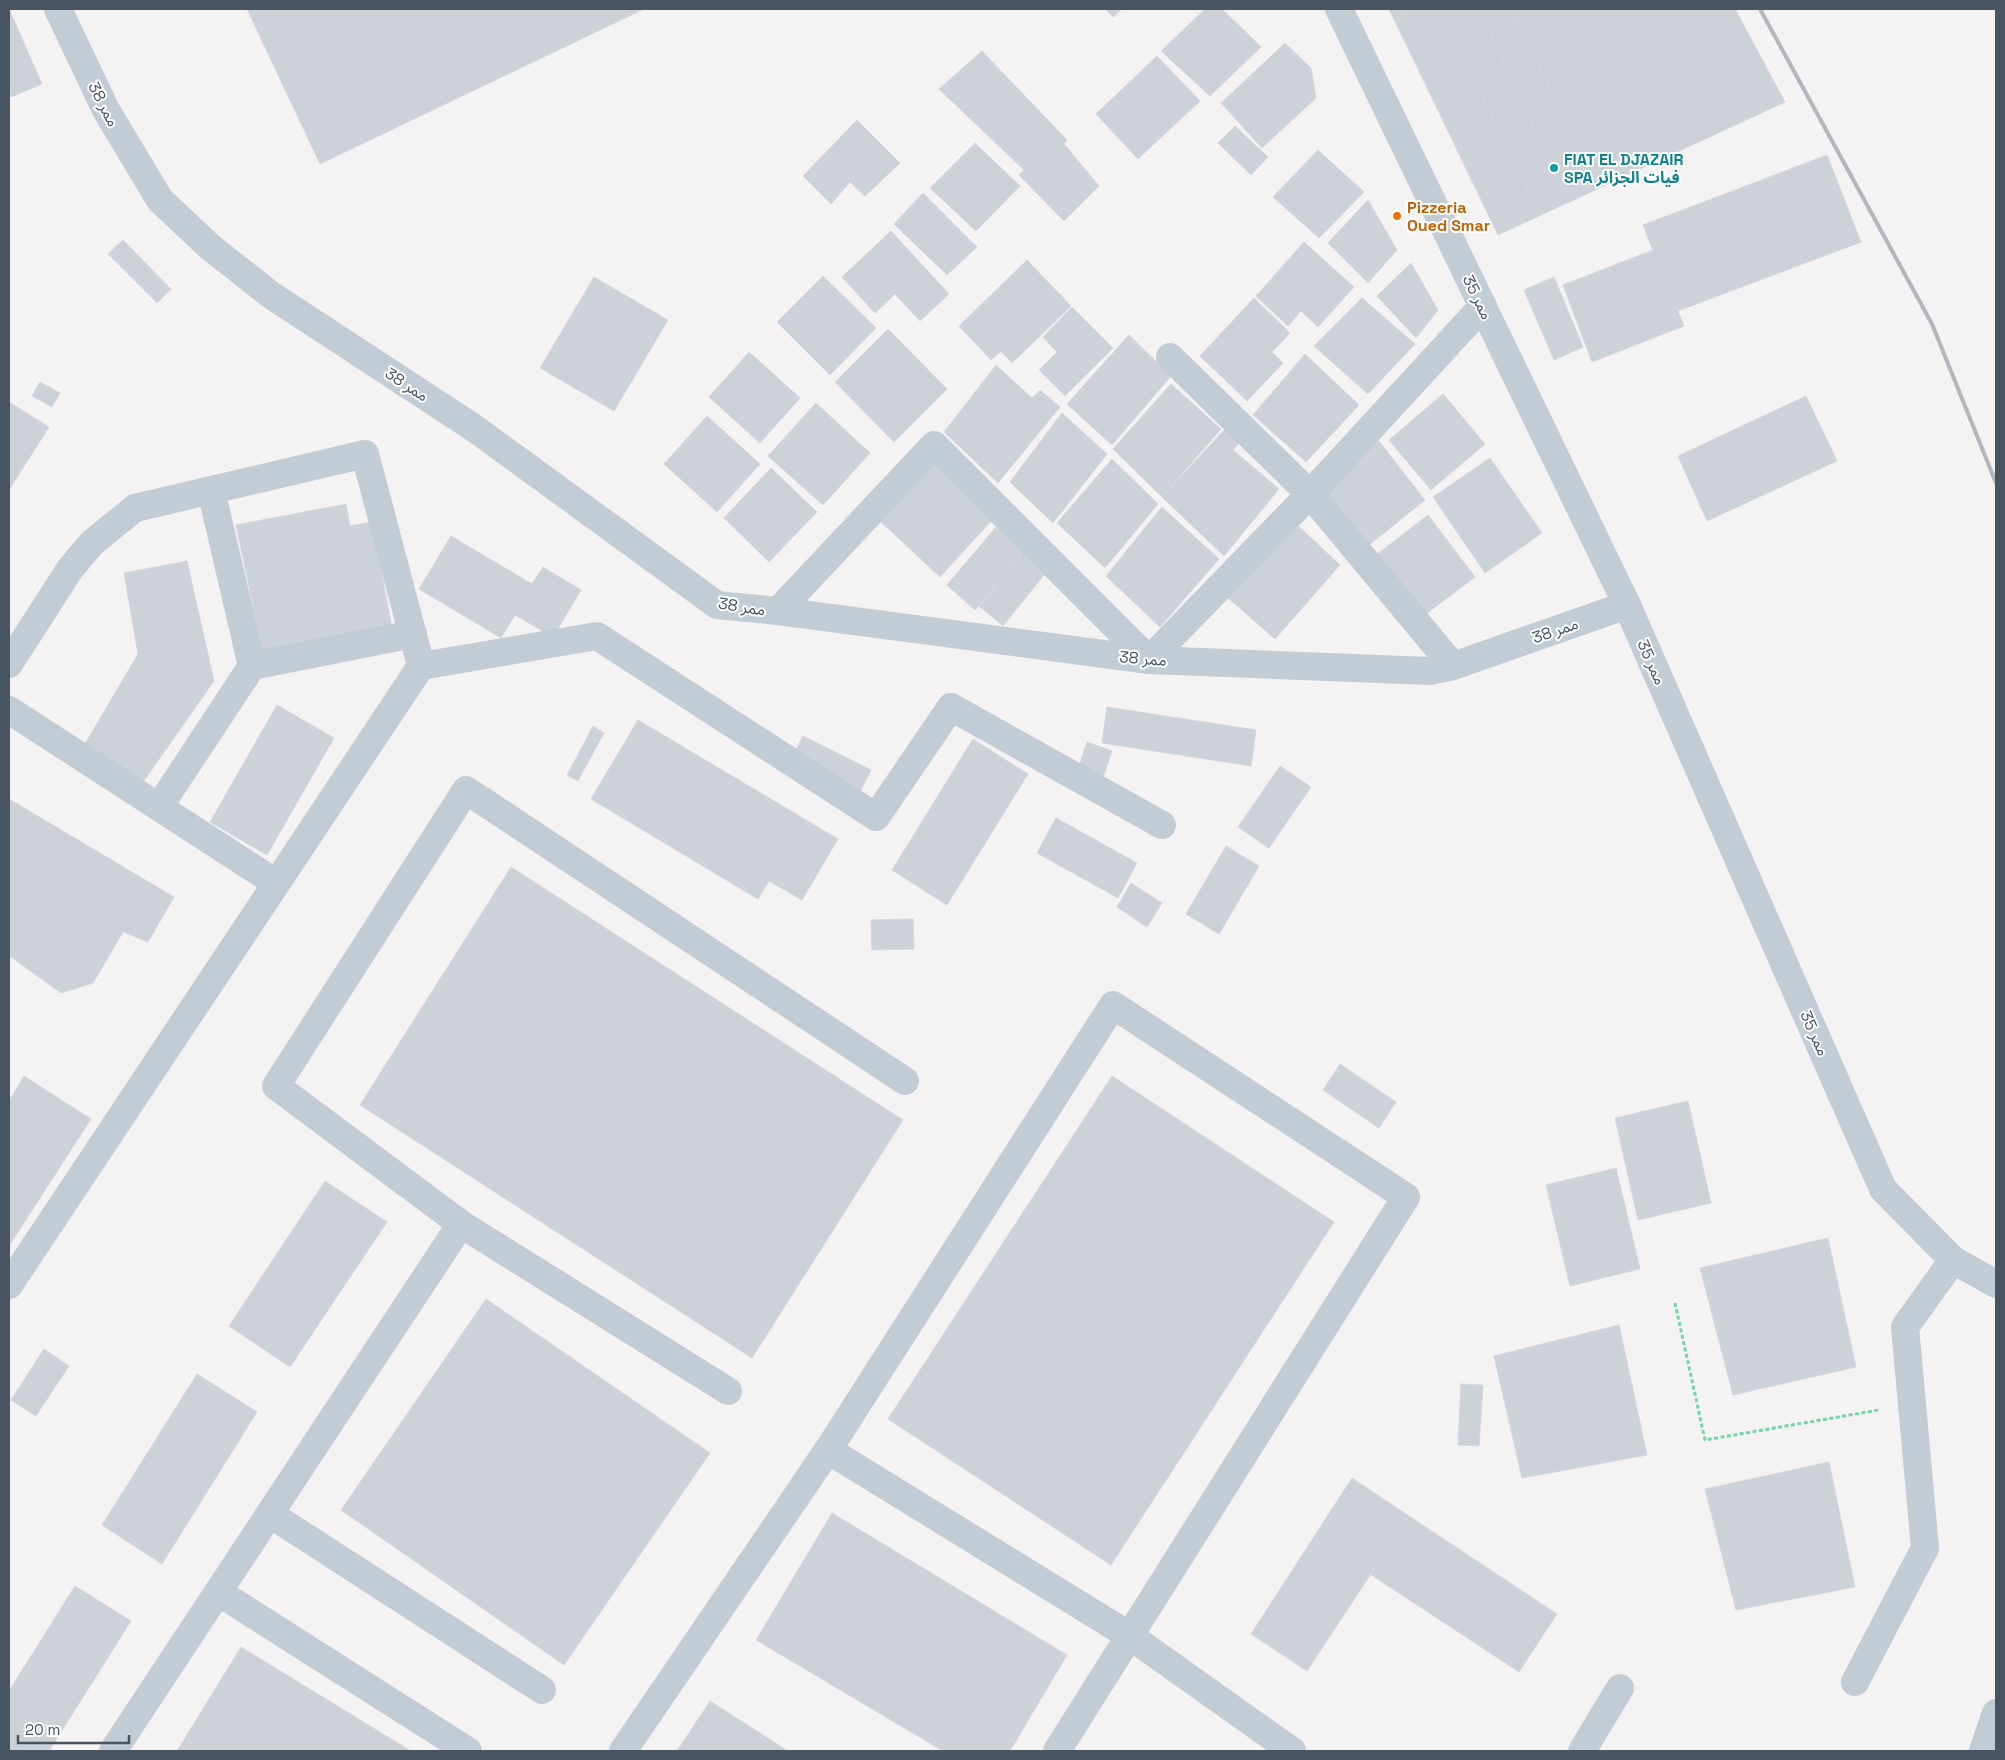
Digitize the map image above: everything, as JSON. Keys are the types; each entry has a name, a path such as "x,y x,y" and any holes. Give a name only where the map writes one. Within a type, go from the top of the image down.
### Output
{"street":[{"name":"ممر 38","path":"58,9 106,110 160,200 210,246 270,295 474,428 717,606 778,611 1149,660 1430,671 1453,666 1627,604"},
{"name":"ممر 35","path":"1339,9 1627,604 1883,1189 1953,1260 1996,1284"},
{"path":"778,611 934,445 1149,660 1310,494 1483,306"},
{"path":"1170,357 1310,494 1453,666"},
{"path":"9,664 70,569 92,543 135,508 365,454 421,666"},
{"path":"211,490 252,666"},
{"path":"159,807 252,666 413,634"},
{"path":"9,1285 421,666 597,636 876,817 951,707 1162,826"},
{"path":"9,710 276,883"},
{"path":"728,1391 461,1224 276,1086 466,790 905,1081"},
{"path":"623,1751 828,1450 1112,1005 1406,1197 1057,1751"},
{"path":"113,1751 461,1224"},
{"path":"1855,1682 1926,1548 1905,1327 1953,1260"},
{"path":"828,1450 1130,1636 1292,1751"},
{"path":"270,1514 542,1690"},
{"path":"218,1592 468,1751"},
{"path":"1582,1751 1620,1688"},
{"path":"1983,1751 1996,1713"}],"path":[{"path":"1675,1304 1705,1440 1912,1404"}],"building":[{"path":"9,9 42,84 11,97 9,92"},
{"path":"247,9 644,9 320,164"},
{"path":"1105,9 1122,9 1113,17"},
{"path":"1205,9 1222,9 1261,47 1210,96 1161,51"},
{"name":"FIAT EL DJAZAIR SPA فيات الجزائر","path":"1389,9 1735,9 1785,102 1498,235"},
{"path":"1419,9 1440,9 1528,191 1487,211 1395,20"},
{"path":"1512,9 1694,9 1733,91 1582,161"},
{"path":"1519,22 1585,165 1557,178 1491,35"},
{"path":"1285,43 1311,68 1316,98 1262,148 1221,103"},
{"path":"982,51 1067,140 1064,144 1099,186 1064,221 1019,175 1024,170 939,89"},
{"path":"1157,56 1200,101 1138,159 1096,114"},
{"path":"857,120 900,163 865,196 850,182 831,204 803,176"},
{"path":"1235,126 1268,157 1251,175 1218,143"},
{"path":"975,143 1020,186 976,231 930,188"},
{"path":"1318,150 1364,192 1319,238 1273,197"},
{"path":"1827,155 1861,242 1678,311 1684,326 1592,362 1563,285 1653,250 1643,225"},
{"path":"923,193 977,247 947,275 894,224"},
{"path":"1368,200 1397,250 1368,283 1328,243"},
{"path":"891,231 949,294 920,321 895,294 875,313 842,277"},
{"path":"123,240 171,289 157,303 108,254"},
{"path":"1304,242 1354,287 1318,327 1301,311 1288,326 1256,296"},
{"path":"1027,260 1071,306 1012,363 1001,351 991,360 959,326"},
{"path":"1411,263 1438,310 1416,338 1377,296"},
{"path":"823,276 876,328 830,375 777,322"},
{"path":"594,277 668,320 614,411 540,368"},
{"path":"1554,277 1583,347 1554,360 1524,290"},
{"path":"1254,298 1290,333 1272,352 1283,363 1247,401 1200,356"},
{"path":"1362,298 1415,344 1368,394 1314,346"},
{"path":"1072,307 1113,348 1065,396 1039,370 1057,352 1043,337"},
{"path":"888,329 947,389 894,442 835,382"},
{"path":"1129,335 1171,376 1112,445 1067,404"},
{"path":"749,352 800,398 760,443 709,397"},
{"path":"1305,354 1359,405 1306,462 1253,415"},
{"path":"996,365 1032,398 1040,390 1060,407 998,483 944,432"},
{"path":"40,382 60,393 52,407 32,396"},
{"path":"1171,384 1221,429 1162,497 1113,449"},
{"path":"1443,394 1485,444 1431,490 1389,440"},
{"path":"1806,396 1837,461 1707,521 1678,456"},
{"path":"9,402 49,427 9,490"},
{"path":"816,403 870,453 823,505 768,456"},
{"path":"1062,413 1107,454 1053,523 1010,482"},
{"path":"707,416 760,464 717,512 664,464"},
{"path":"1225,429 1240,442 1233,450 1279,489 1224,556 1162,497"},
{"path":"1378,440 1425,500 1363,550 1322,494"},
{"path":"1490,458 1542,533 1485,573 1433,497"},
{"path":"1112,459 1158,504 1105,568 1057,523"},
{"path":"932,462 993,519 940,577 879,520"},
{"path":"771,468 817,512 769,562 724,518"},
{"path":"346,504 350,526 372,522 395,643 266,668 236,525"},
{"path":"1162,507 1219,559 1160,627 1106,576"},
{"path":"1428,515 1475,577 1418,620 1371,559"},
{"path":"1294,522 1340,565 1275,639 1227,597"},
{"path":"996,527 1024,551 975,610 947,585"},
{"path":"451,536 532,584 543,567 581,590 553,637 515,615 501,638 419,589"},
{"path":"1024,551 1048,570 1003,626 979,606"},
{"path":"187,561 214,681 141,785 82,749 138,654 124,573"},
{"path":"277,705 334,738 267,855 210,822"},
{"path":"1107,707 1256,730 1251,766 1102,743"},
{"path":"638,720 838,839 802,900 769,881 758,899 591,799"},
{"path":"593,726 604,733 578,781 567,775"},
{"path":"803,736 871,770 855,802 787,767"},
{"path":"973,739 1028,774 947,905 892,870"},
{"path":"1087,742 1112,751 1100,787 1075,779"},
{"path":"1280,766 1311,787 1269,848 1238,827"},
{"path":"9,799 174,897 148,942 123,932 93,983 61,993 11,957 9,960"},
{"path":"1056,818 1137,863 1118,898 1037,853"},
{"path":"1226,846 1259,866 1219,934 1186,914"},
{"path":"511,867 903,1120 752,1358 360,1105"},
{"path":"1131,883 1162,903 1147,927 1117,907"},
{"path":"913,919 914,949 872,950 871,920"},
{"path":"1340,1064 1396,1102 1379,1128 1323,1090"},
{"path":"24,1076 91,1119 9,1246 9,1101"},
{"path":"1112,1076 1334,1222 1111,1565 888,1419"},
{"path":"1688,1101 1711,1203 1638,1220 1615,1118"},
{"path":"1616,1168 1640,1269 1570,1286 1546,1185"},
{"path":"325,1181 387,1222 290,1367 229,1326"},
{"path":"1828,1238 1856,1367 1733,1395 1700,1268"},
{"path":"486,1299 710,1453 564,1665 341,1510"},
{"path":"1619,1325 1647,1455 1522,1478 1494,1356"},
{"path":"44,1349 69,1366 36,1416 11,1400"},
{"path":"197,1374 257,1412 162,1564 102,1525"},
{"path":"1461,1384 1483,1385 1479,1446 1458,1445"},
{"path":"1829,1462 1855,1587 1736,1610 1705,1489"},
{"path":"1352,1478 1409,1516 1307,1671 1251,1634"},
{"path":"832,1513 1067,1655 1010,1751 943,1751 756,1640"},
{"path":"1409,1516 1557,1614 1519,1672 1370,1574"},
{"path":"75,1586 131,1621 49,1751 9,1751 9,1691"},
{"path":"241,1647 411,1751 177,1751"},
{"path":"710,1701 788,1751 677,1751"}],"railway":[{"path":"1760,9 1932,324 1996,483"}],"place":[{"name":"FIAT EL DJAZAIR SPA فيات الجزائر","path":"1554,168"},
{"name":"Pizzeria Oued Smar","path":"1397,216"}]}
